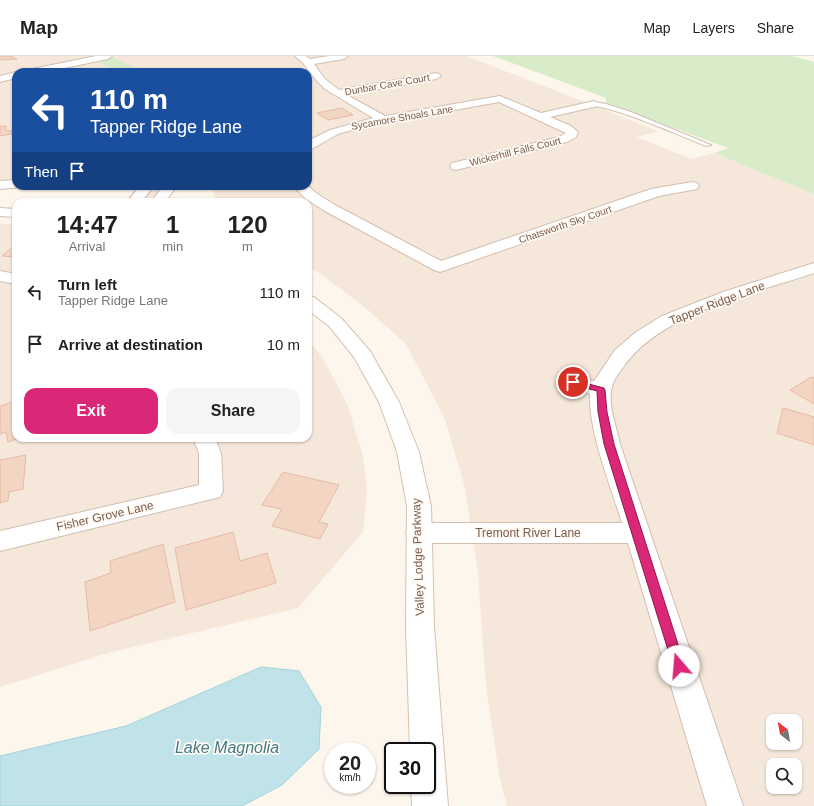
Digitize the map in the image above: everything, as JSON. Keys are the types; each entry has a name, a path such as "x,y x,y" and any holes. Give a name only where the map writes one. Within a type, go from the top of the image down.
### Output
{"street":[{"path":"55,68 108,56"},
{"path":"299,56 309,62 323,82 382,119"},
{"path":"309,62 344,56"},
{"path":"0,79 12,76"},
{"name":"Dunbar Cave Court","path":"339,93 436,76"},
{"name":"Sycamore Shoals Lane","path":"312,144 334,132 382,119 500,99 540,116"},
{"path":"540,116 594,104"},
{"name":"Wickerhill Falls Court","path":"456,166 563,140 572,135 572,132 567,128 540,116"},
{"path":"0,185 12,184"},
{"name":"Chatsworth Sky Court","path":"304,190 330,208 440,267 656,192 692,186"},
{"path":"138,198 144,190"},
{"path":"0,212 12,213"},
{"name":"Tapper Ridge Lane","path":"725,806 609,444 602,412 601,390 611,367 627,347 645,333 694,309 814,268"},
{"path":"0,276 12,278"},
{"name":"Valley Lodge Parkway","path":"312,305 334,322 363,355 389,402 408,452 419,506 420,627 426,742"},
{"path":"573,382 601,390"},
{"name":"Fisher Grove Lane","path":"0,541 211,491 210,453 206,442"},
{"name":"Tremont River Lane","path":"419,533 637,533"},
{"path":"429,794 430,806"}],"lane":[{"path":"594,104 604,105 629,113 708,145"}],"shaded area":[{"path":"0,56 467,56 658,131 637,137 691,159 714,153 814,194 814,806 507,806 500,779 486,687 478,573 465,488 445,419 406,344 367,309 312,269 312,198 215,198 214,196 213,190 312,190 312,68 12,68 12,187 0,188"},
{"path":"134,190 173,190 167,198 128,198"},
{"path":"0,224 12,225 12,442 312,442 312,345 324,360 348,406 363,456 367,491 363,532 298,608 108,653 0,687"}],"green space":[{"path":"493,56 792,56 814,62 814,194 714,153 728,148 606,103 606,98"},
{"path":"112,57 133,68 110,68 92,60"}],"water":[{"name":"Lake Magnolia","path":"261,667 299,671 321,707 319,749 282,785 242,806 0,806 0,756 126,726"}],"building":[{"path":"0,56 11,56 17,59 2,60 0,59"},
{"path":"342,108 353,115 328,120 317,113"},
{"path":"0,126 6,126 6,131 12,131 12,134 0,136"},
{"path":"12,247 12,257 2,256"},
{"path":"811,377 814,378 814,404 790,390"},
{"path":"12,402 12,441 8,442 6,432 0,434 0,406"},
{"path":"783,408 814,417 814,445 777,433"},
{"path":"26,455 23,489 9,492 8,501 0,503 0,460"},
{"path":"283,472 339,485 319,522 328,524 320,539 272,526 282,509 262,505"},
{"path":"233,532 240,561 267,553 276,583 186,610 175,548"},
{"path":"163,544 175,602 90,631 85,582 111,573 110,561"}],"route":[{"path":"573,382 601,390 602,412 609,444 679,666"}]}
